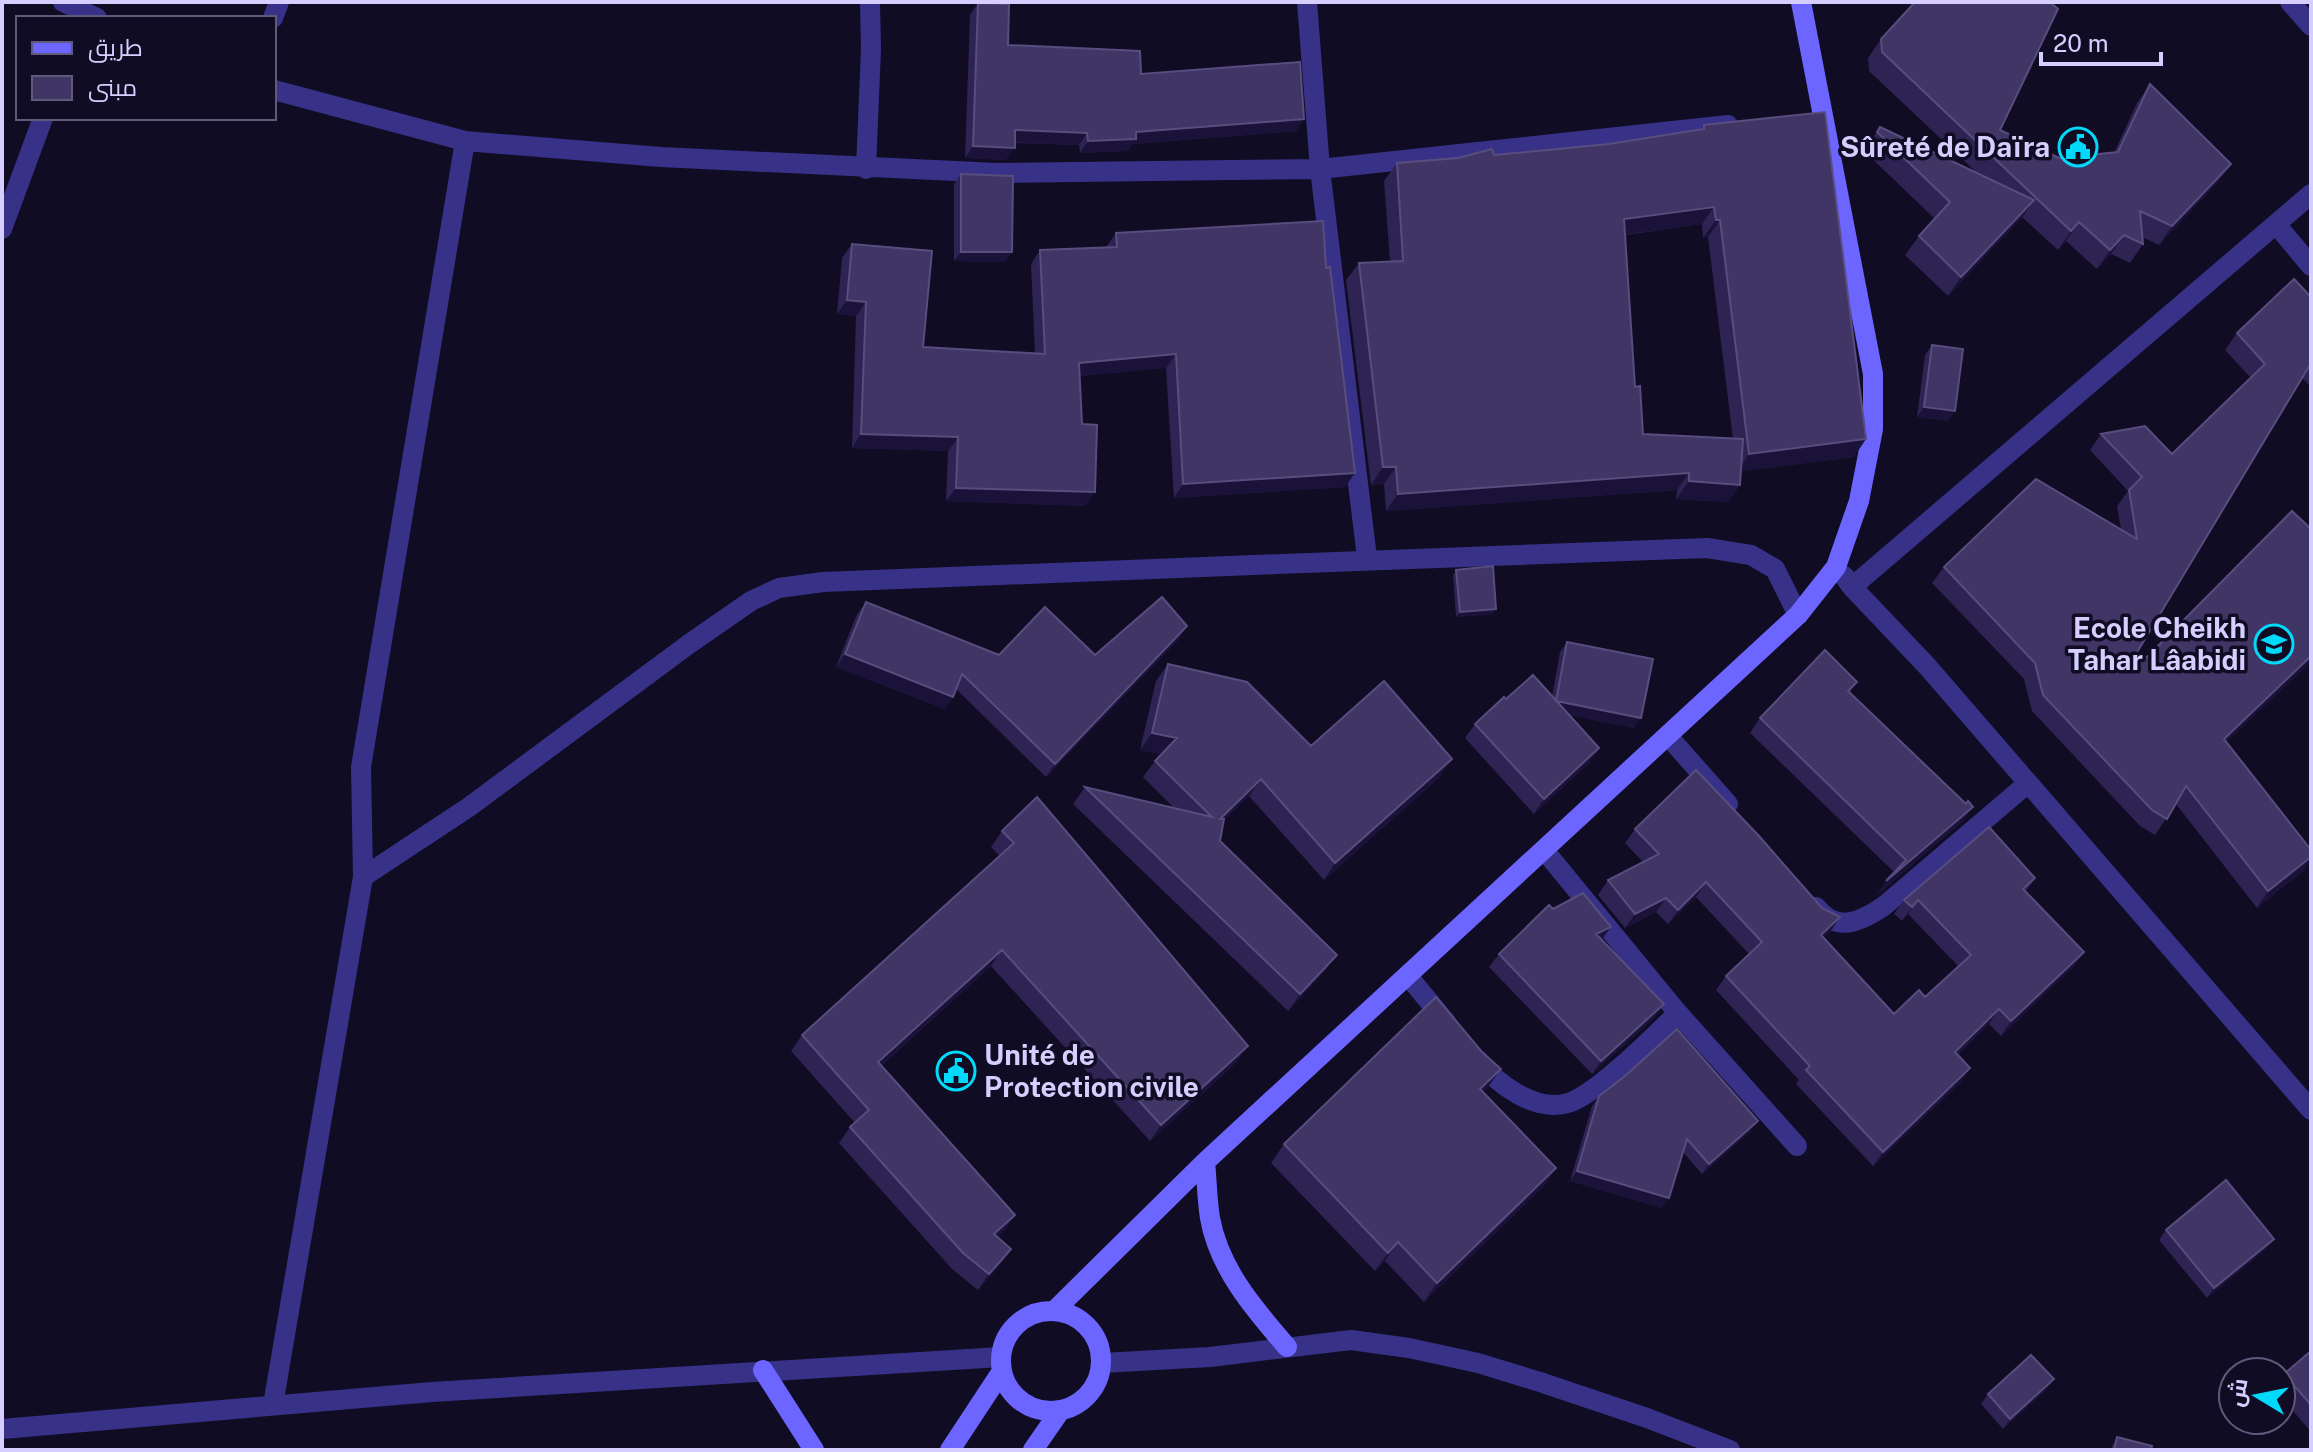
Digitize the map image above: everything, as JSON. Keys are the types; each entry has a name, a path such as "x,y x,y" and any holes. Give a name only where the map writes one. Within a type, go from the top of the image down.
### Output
{"main road":[{"path":"1055,1310 1205,1162 1798,615 1836,567 1859,501 1873,429 1873,374 1816,116 1801,2"},
{"path":"1205,1162 1211,1221 1226,1262 1246,1300 1287,1347"},
{"path":"1055,1310 1083,1320 1093,1331 1100,1345 1102,1363 1098,1380 1090,1394 1076,1405 1060,1411 1030,1407 1017,1398 1008,1386 1002,1364 1005,1341 1013,1327 1040,1311 1055,1310"},
{"path":"950,1450 1002,1364"},
{"path":"763,1370 814,1450"},
{"path":"1033,1450 1060,1411"}],"street":[{"path":"63,2 87,16"},
{"path":"866,169 870,2"},
{"path":"1307,2 1320,169 1367,558"},
{"path":"2290,2 2311,26"},
{"path":"276,91 465,141 661,157 997,173 1320,169 1745,124"},
{"path":"2,229 42,120"},
{"path":"273,1405 363,877 361,767 465,141"},
{"path":"1852,587 2311,194"},
{"path":"2276,224 2311,266"},
{"path":"363,877 469,807 689,644 751,601 779,588 823,582 1142,571 1367,558 1720,549 1751,555 1775,569 1798,615"},
{"path":"1836,567 1927,666 2311,1110"},
{"path":"1668,736 1737,815"},
{"path":"1806,893 1822,914 1849,924 1861,921 1884,906 2028,783"},
{"path":"1544,850 1678,1013 1797,1146"},
{"path":"1408,976 1498,1082 1550,1105 1568,1103 1585,1095 1678,1013"},
{"path":"1102,1363 1210,1357 1351,1340 1409,1348 1478,1363 1647,1418 1730,1450"},
{"path":"2,1429 273,1405 763,1370 1002,1364"}],"building":[{"path":"1915,2 2050,2 2058,9 2000,130 2059,158 2118,152 2150,84 2231,164 2172,226 2140,211 2143,244 2124,235 2110,250 2079,222 2071,231 1882,52 1881,39"},
{"path":"978,3 1009,4 1008,45 1140,51 1141,74 1300,62 1304,119 1136,132 1136,139 1088,141 1087,133 1015,130 1015,148 973,146"},
{"path":"1825,112 1866,439 1749,454 1720,220 1716,220 1714,207 1624,219 1635,387 1640,386 1643,434 1743,439 1740,485 1689,481 1689,473 1398,494 1396,467 1383,467 1359,263 1403,261 1397,163 1458,158 1492,149 1494,155 1609,144 1704,129 1704,125"},
{"path":"1880,127 2034,200 1961,277 1919,236 1950,202 1877,132"},
{"path":"961,174 1013,176 1012,252 961,252"},
{"path":"1323,221 1326,268 1330,267 1355,473 1183,484 1176,354 1079,363 1082,424 1097,425 1095,492 956,488 958,437 861,434 866,302 847,300 852,244 932,251 923,347 1045,354 1040,250 1117,247 1116,233"},
{"path":"2294,279 2311,297 2311,363 2136,654 2144,660 2292,511 2311,529 2311,656 2224,739 2311,850 2311,857 2268,891 2186,786 2167,819 2152,810 2043,695 2035,663 1944,567 2036,479 2137,539 2129,490 2142,477 2101,434 2145,426 2172,454 2265,364 2237,333"},
{"path":"1932,345 1963,349 1955,411 1924,407"},
{"path":"1493,566 1496,609 1460,612 1456,570"},
{"path":"1162,597 1187,626 1055,764 962,674 953,697 845,654 866,602 999,655 1045,607 1095,655"},
{"path":"1567,642 1653,659 1641,718 1556,701"},
{"path":"1825,650 1857,682 1848,691 1966,804 1968,801 1973,807 1886,881 1906,860 1760,718"},
{"path":"1168,664 1247,682 1311,746 1384,681 1452,759 1335,863 1261,779 1220,819 1224,819 1220,841 1337,955 1300,994 1085,787 1212,817 1155,761 1177,738 1152,733"},
{"path":"1533,675 1599,748 1544,799 1475,724"},
{"path":"1696,770 1822,908 1840,917 1821,935 1894,1014 1919,990 1925,997 1971,955 1918,900 1912,907 1904,900 1989,827 2035,878 2023,889 2084,952 2011,1021 1999,1009 1955,1052 1970,1068 1883,1152 1806,1070 1810,1066 1726,976 1762,942 1706,882 1678,910 1666,898 1635,914 1608,880 1659,854 1635,829"},
{"path":"1037,797 1248,1046 1161,1125 1002,950 878,1062 1015,1215 994,1234 1011,1249 989,1274 963,1253 850,1127 869,1110 802,1035 1014,843 1002,831"},
{"path":"1583,893 1611,927 1596,934 1664,1004 1601,1061 1499,954 1549,905 1553,909"},
{"path":"1436,997 1482,1052 1501,1069 1480,1089 1556,1168 1437,1283 1398,1242 1388,1253 1284,1144"},
{"path":"1677,1029 1758,1121 1709,1164 1687,1139 1669,1198 1577,1171 1599,1096"},
{"path":"2226,1180 2274,1239 2214,1288 2166,1230"},
{"path":"2311,1351 2311,1405 2297,1389 2297,1363"},
{"path":"2031,1355 2054,1379 2010,1419 1988,1394"},
{"path":"2117,1437 2152,1446 2151,1450 2114,1450"}],"place":[{"name":"Sûreté de Daïra","path":"2078,147"},
{"name":"Ecole Cheikh Tahar Lâabidi","path":"2274,644"},
{"name":"Unité de Protection civile","path":"956,1071"}]}
